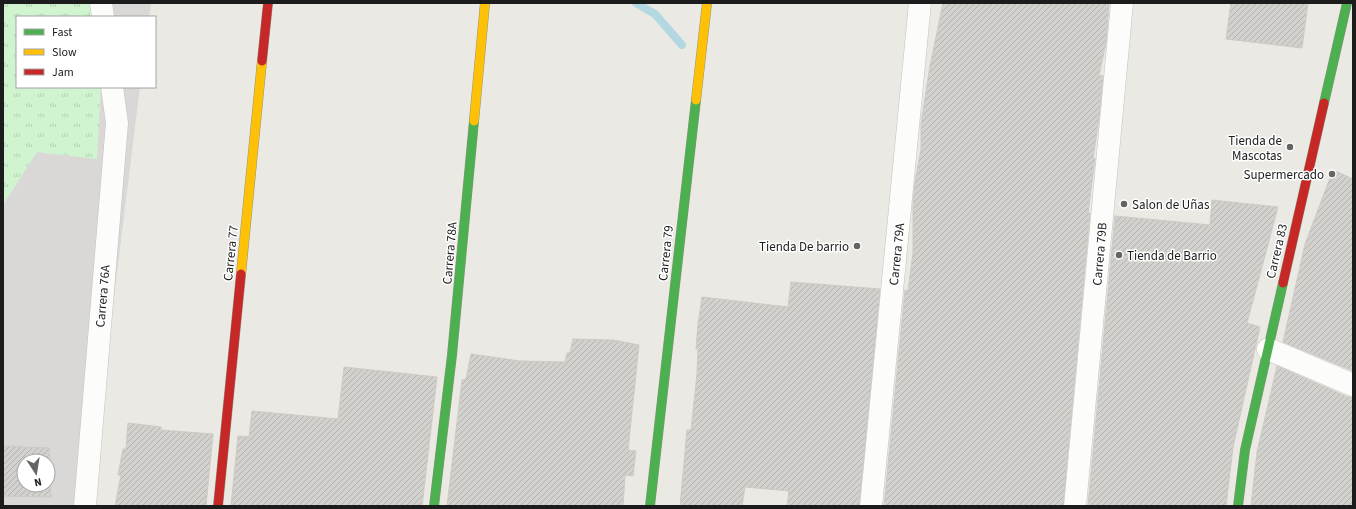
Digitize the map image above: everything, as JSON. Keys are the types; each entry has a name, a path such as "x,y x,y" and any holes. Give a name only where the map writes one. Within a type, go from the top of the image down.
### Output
{"street":[{"path":"101,3 103,16"},
{"name":"Carrera 77","path":"218,506 268,3"},
{"name":"Carrera 78A","path":"434,506 452,355 485,3"},
{"name":"Carrera 79","path":"650,506 707,3"},
{"name":"Carrera 79A","path":"871,506 920,3"},
{"name":"Carrera 79B","path":"1075,506 1122,3"},
{"name":"Carrera 83","path":"1238,506 1245,450 1347,3"},
{"name":"Carrera 76A","path":"85,506 117,123 112,88"},
{"path":"1268,349 1353,385"}],"shaded area":[{"path":"3,3 151,3 149,16 16,16 16,88 140,88 88,506 3,506"}],"green space":[{"path":"3,3 90,3 92,16 16,16 16,88 101,88 97,159 37,152 3,205"}],"building":[{"path":"943,3 1109,3 1106,43 1099,75 1103,76 1099,119 1093,158 1095,158 1088,213 1090,213 1063,506 884,506 905,290 908,291 913,253 913,205 915,182 921,149 921,124 930,66"},
{"path":"1231,3 1308,3 1302,48 1226,39"},
{"path":"1333,170 1353,179 1353,371 1283,342 1305,244"},
{"path":"1212,200 1278,207 1247,323 1260,327 1233,447 1226,506 1088,506 1115,216 1210,225"},
{"path":"791,282 880,289 859,506 787,506 789,491 745,487 742,506 680,506 687,430 691,430 697,374 698,349 696,349 702,297 788,307"},
{"path":"573,339 613,340 639,345 628,450 636,451 633,476 625,475 623,506 447,506 462,380 466,379 471,354 520,361 565,362 567,353 570,352"},
{"path":"1277,366 1348,397 1353,397 1353,506 1251,506 1257,452"},
{"path":"344,367 437,377 422,506 231,506 238,436 249,437 252,411 338,419"},
{"path":"128,423 161,427 161,430 213,434 206,506 115,506 121,475 118,475 123,449 126,449"},
{"path":"3,446 49,448 49,453 16,453 16,493 51,493 51,497 3,496"}],"waterway":[{"path":"636,3 655,14 682,45"}],"traffic: fast":[{"path":"1324,103 1347,3"},
{"path":"650,506 696,100"},
{"path":"434,506 452,355 474,121"},
{"path":"1238,506 1245,450 1283,283"}],"traffic: slow":[{"path":"474,121 485,3"},
{"path":"696,100 707,3"},
{"path":"241,274 262,61"}],"traffic: jam":[{"path":"262,61 268,3"},
{"path":"1283,283 1324,103"},
{"path":"218,506 241,274"}],"place":[{"name":"Tienda de Mascotas","path":"1290,147"},
{"name":"Supermercado","path":"1332,174"},
{"name":"Salon de Uñas","path":"1124,204"},
{"name":"Tienda De barrio","path":"857,246"},
{"name":"Tienda de Barrio","path":"1119,255"}]}
